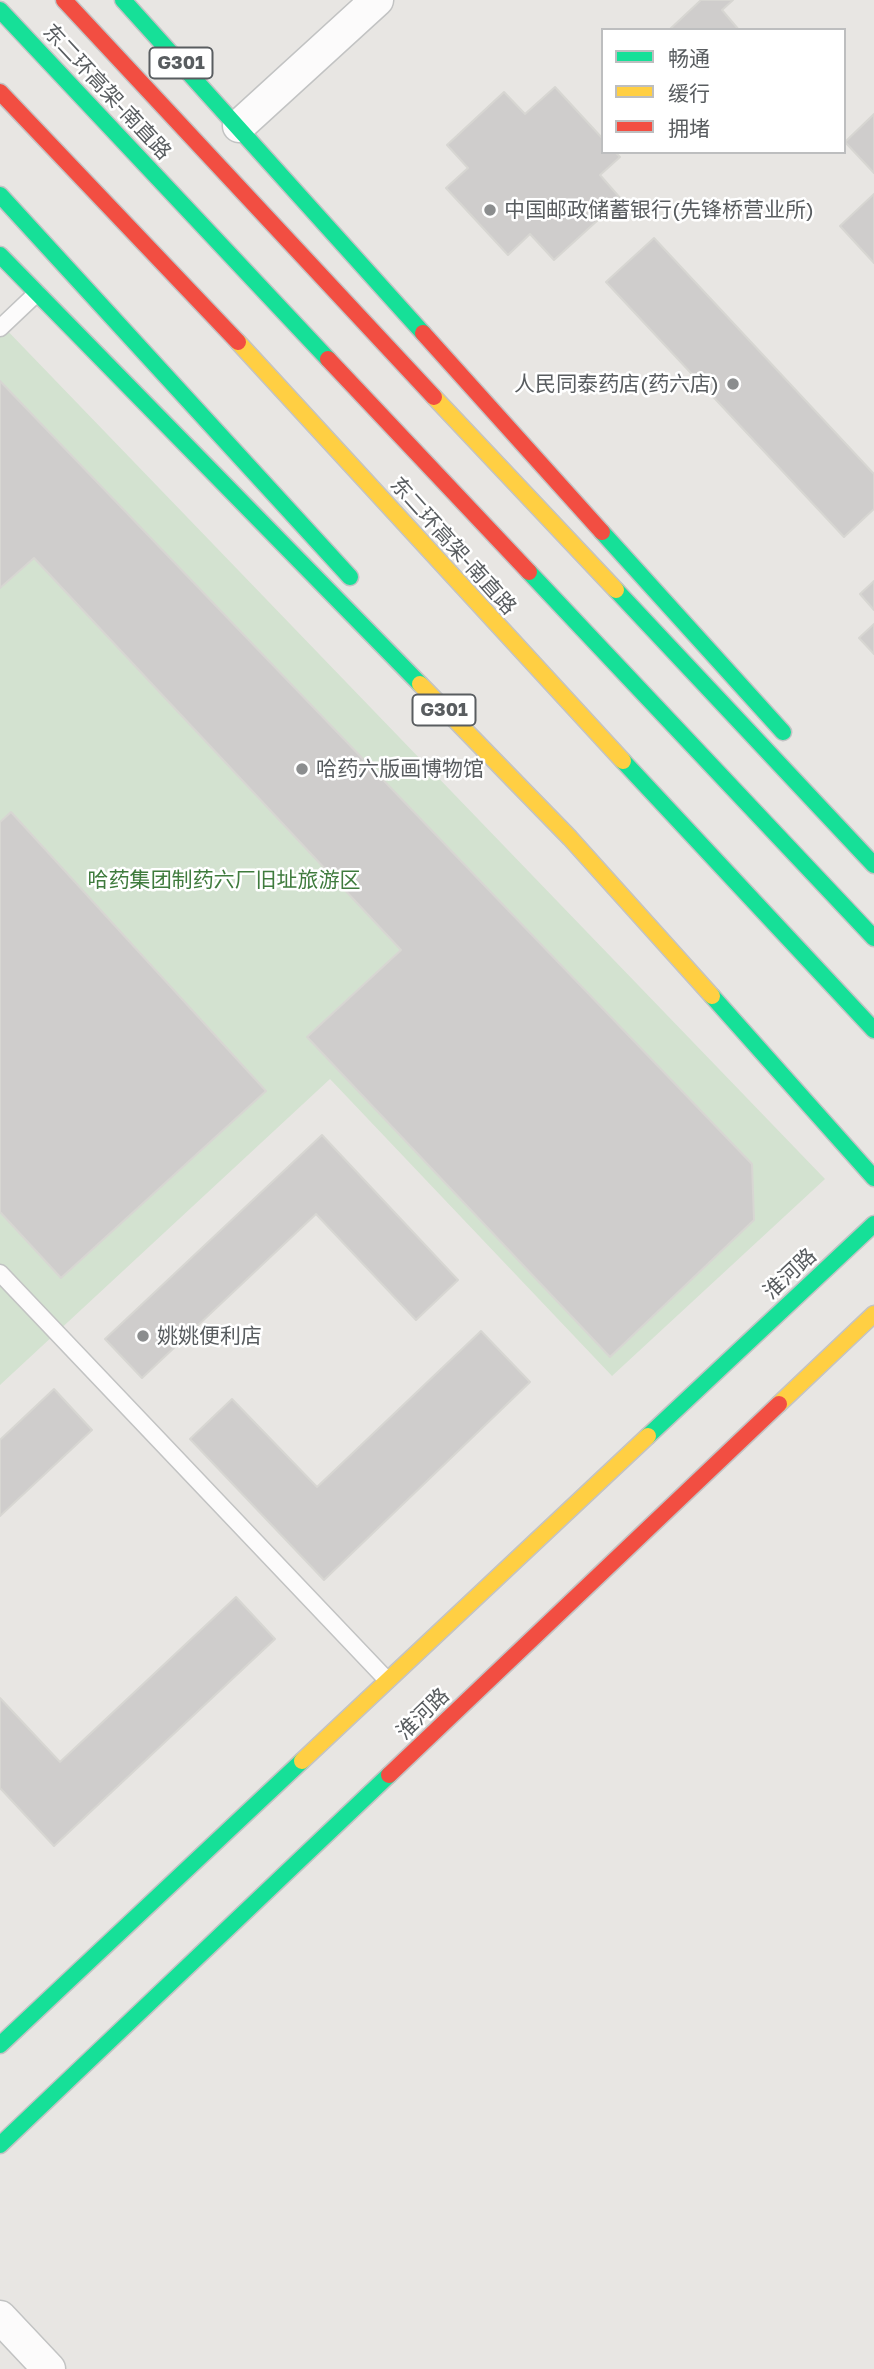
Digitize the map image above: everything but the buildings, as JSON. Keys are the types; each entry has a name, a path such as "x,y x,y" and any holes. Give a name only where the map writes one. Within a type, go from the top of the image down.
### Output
{"main road":[{"path":"64,0 874,865"},
{"name":"G301","path":"123,0 792,741"},
{"name":"东二环高架-南直路","path":"0,10 874,937"},
{"name":"东二环高架-南直路","path":"0,92 199,300 518,649 874,1030"},
{"path":"0,195 359,587"},
{"name":"G301","path":"0,255 570,838 874,1178"},
{"path":"478,722 570,838"},
{"name":"淮河路","path":"0,2045 874,1224"},
{"name":"淮河路","path":"0,2145 874,1314"}],"street":[{"path":"239,126 377,0"},
{"path":"0,2317 49,2369"}],"lane":[{"path":"0,328 37,293"},
{"path":"0,1273 387,1680"}],"green space":[{"name":"哈药集团制药六厂旧址旅游区","path":"0,323 825,1179 612,1376 330,1079 0,1385"}],"traffic: fast":[{"path":"123,0 423,333"},
{"path":"0,10 328,359"},
{"path":"0,195 350,577"},
{"path":"0,255 420,684"},
{"path":"602,532 783,732"},
{"path":"529,572 874,938"},
{"path":"616,590 874,865"},
{"path":"623,761 874,1030"},
{"path":"712,996 874,1178"},
{"path":"648,1436 874,1224"},
{"path":"0,2045 302,1761"},
{"path":"0,2145 389,1775"}],"traffic: slow":[{"path":"238,342 623,761"},
{"path":"434,397 616,590"},
{"path":"420,684 570,838 712,996"},
{"path":"779,1404 874,1314"},
{"path":"302,1761 648,1436"}],"traffic: jam":[{"path":"64,0 434,397"},
{"path":"0,92 238,342"},
{"path":"423,333 602,532"},
{"path":"328,359 529,572"},
{"path":"389,1775 779,1404"}],"place":[{"name":"中国邮政储蓄银行(先锋桥营业所)","path":"490,210"},
{"name":"人民同泰药店(药六店)","path":"733,384"},
{"name":"哈药六版画博物馆","path":"302,769"},
{"name":"姚姚便利店","path":"143,1336"}]}
